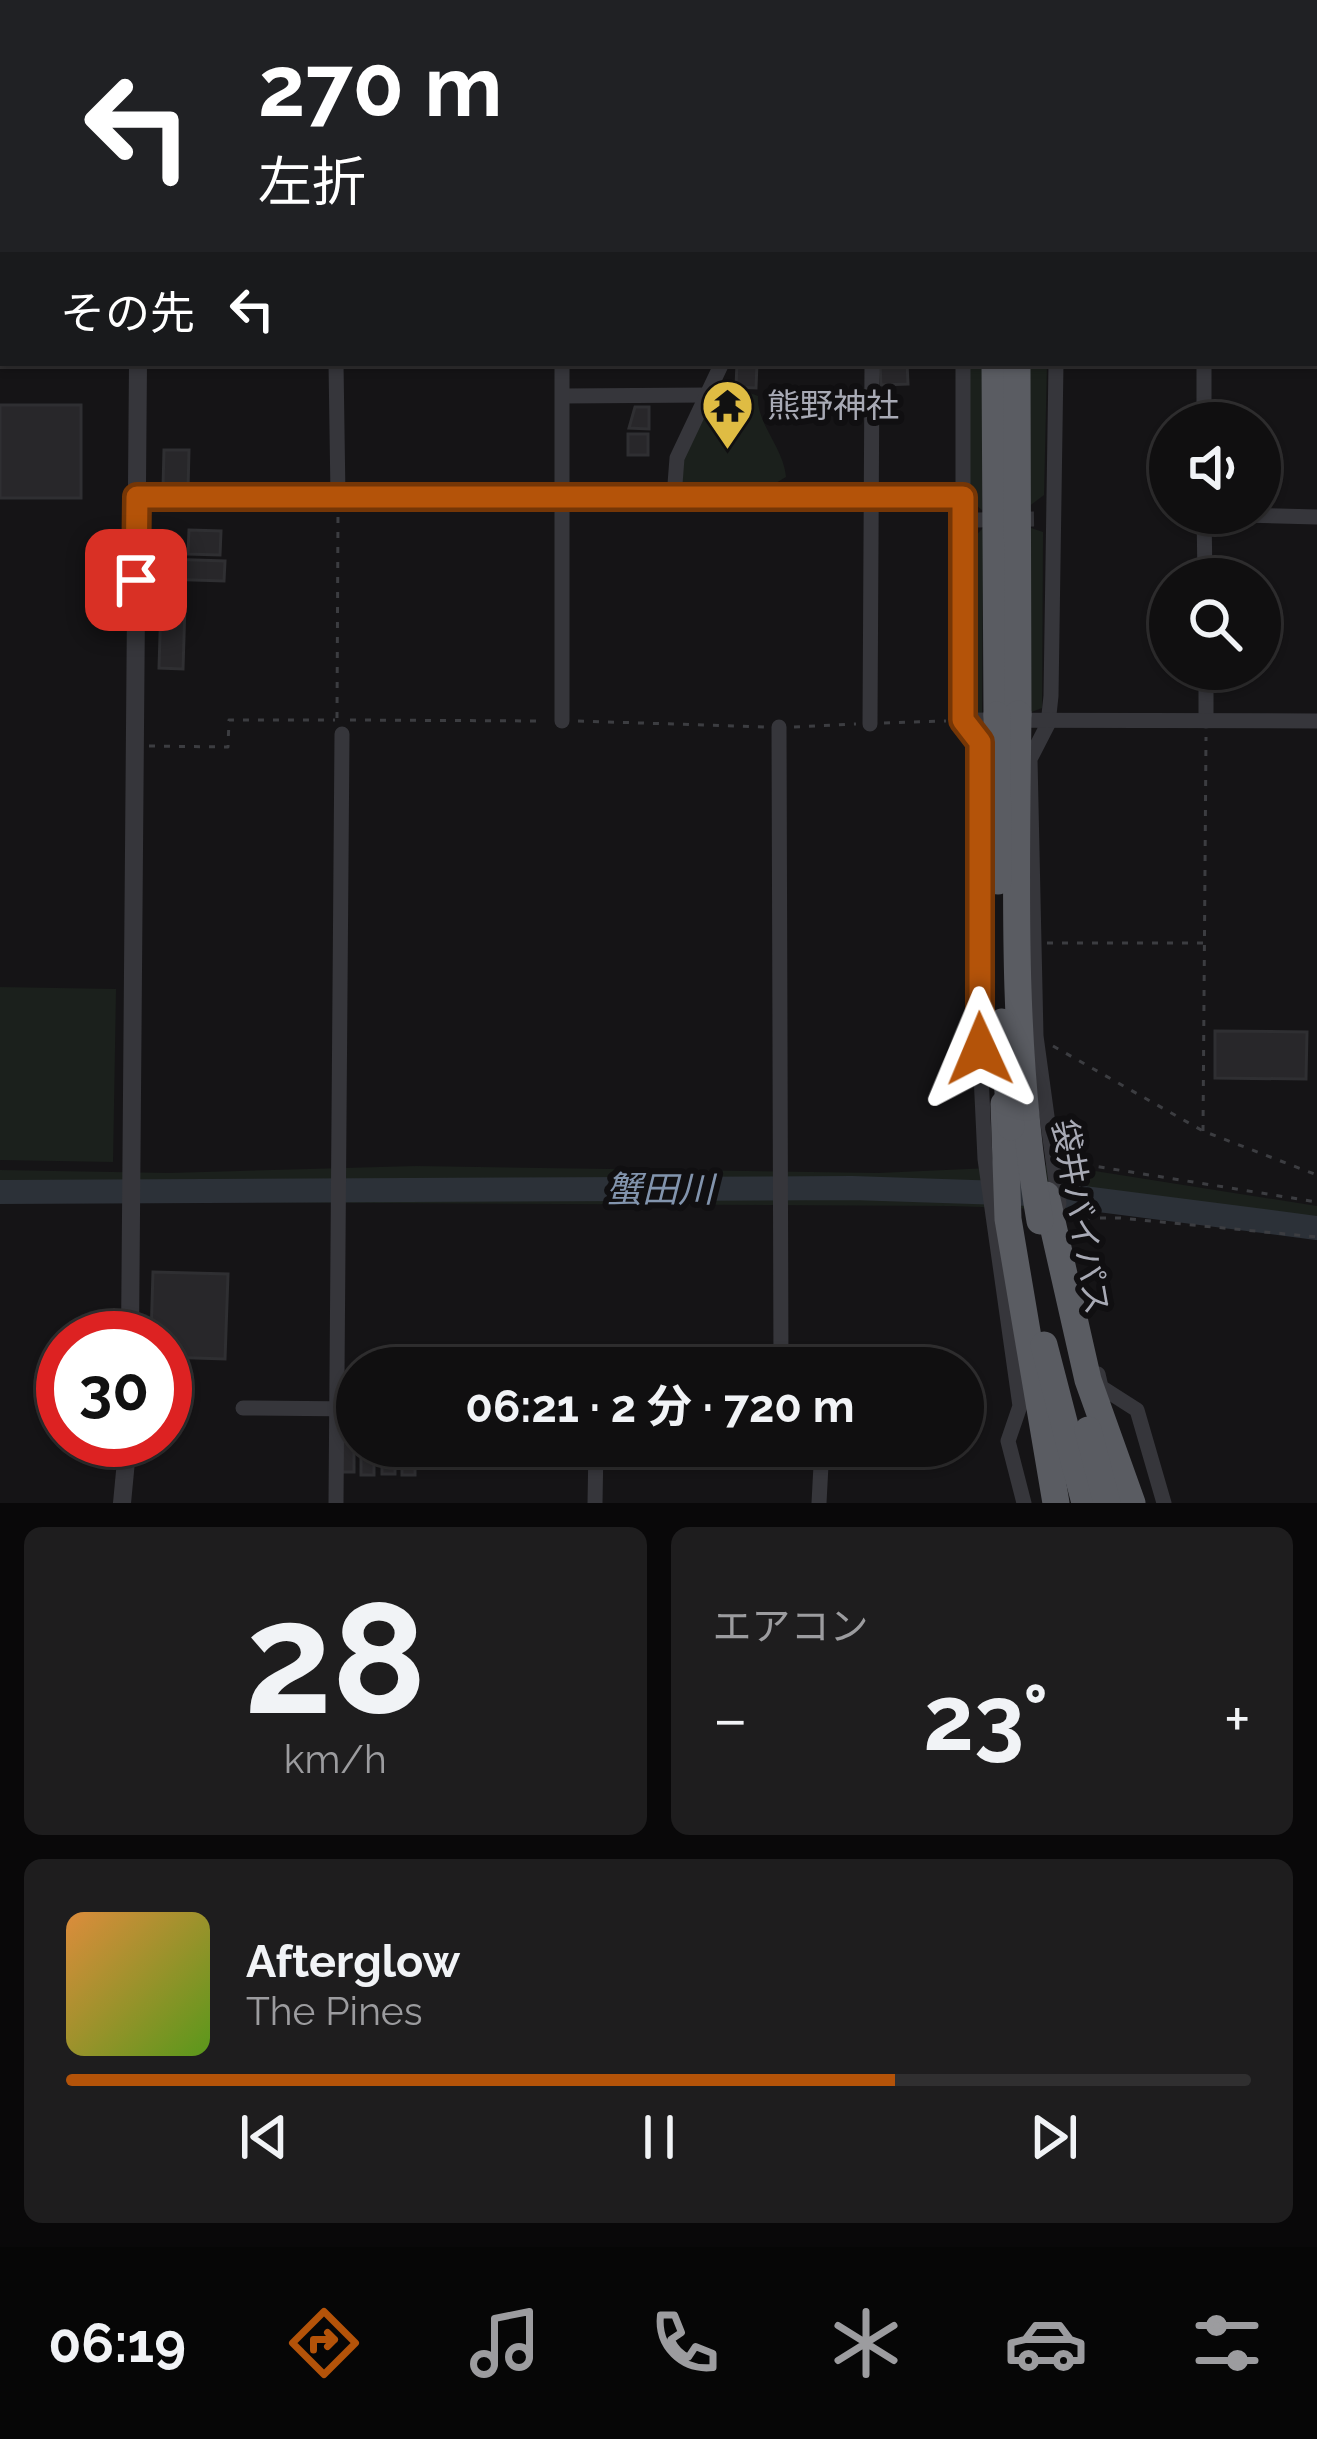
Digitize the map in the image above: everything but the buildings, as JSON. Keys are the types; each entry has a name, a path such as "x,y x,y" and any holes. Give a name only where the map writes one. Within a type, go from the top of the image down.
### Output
{"highway":[{"name":"袋井バイパス","path":"995,366 1015,1085 1034,1217 1045,1349 1085,1503"},
{"name":"袋井バイパス","path":"1007,714 1017,366"},
{"name":"袋井バイパス","path":"1034,1217 1107,1503"},
{"path":"1034,1217 1056,1503"},
{"path":"1034,1217 1132,1503"}],"street":[{"path":"130,1311 138,366"},
{"path":"337,366 338,497"},
{"path":"562,366 562,721"},
{"path":"674,497 677,458 721,366"},
{"path":"871,724 872,366"},
{"path":"963,366 963,497 970,520 963,720 980,742 978,1012 985,1159 1034,1217 1100,1387 1137,1410 1165,1503"},
{"path":"1024,1503 1008,1441 1021,1406 1034,1217 1051,1164 1036,1036 1030,759 1048,724 1042,519 1056,366"},
{"path":"1204,366 1204,402"},
{"path":"563,396 708,395"},
{"path":"137,497 963,497"},
{"path":"1281,516 1317,517"},
{"path":"1205,690 1206,721"},
{"path":"963,720 1048,724 1317,721"},
{"path":"337,1347 339,727"},
{"path":"779,727 781,1347"},
{"path":"243,1408 336,1410"},
{"path":"122,1503 125,1467"},
{"path":"336,1467 336,1503"},
{"path":"595,1503 596,1467"},
{"path":"819,1503 821,1467"}],"path":[{"path":"338,497 339,727"},
{"path":"135,746 228,747 229,720 339,727 562,721 779,727 963,720"},
{"path":"1203,1131 1206,721"},
{"path":"1034,943 1204,943"},
{"path":"1036,1036 1203,1131 1317,1175"},
{"path":"1051,1164 1317,1202"},
{"path":"1034,1217 1120,1218 1317,1237"}],"shaded area":[{"path":"970,366 983,366 982,510 968,499"},
{"path":"1028,366 1047,366 1044,495 1024,510"},
{"path":"723,383 758,396 761,416 786,477 764,490 691,491 676,476 708,400"},
{"path":"1025,526 1043,532 1042,708 1029,713"},
{"path":"983,528 982,719 963,715 969,543"},
{"path":"0,987 116,989 113,1162 0,1160"},
{"path":"1057,1165 1317,1206 1317,1234 1093,1211 951,1206 0,1201 0,1170 169,1173 416,1166 878,1173"}],"waterway":[{"name":"蟹田川","path":"0,1192 852,1188 1060,1195 1317,1228"}],"tunnel":[{"path":"977,520 1034,519"}],"place":[{"name":"熊野神社","path":"728,451"}],"route":[{"path":"136,580 137,497 963,497 963,720 980,742 980,1049"}]}
